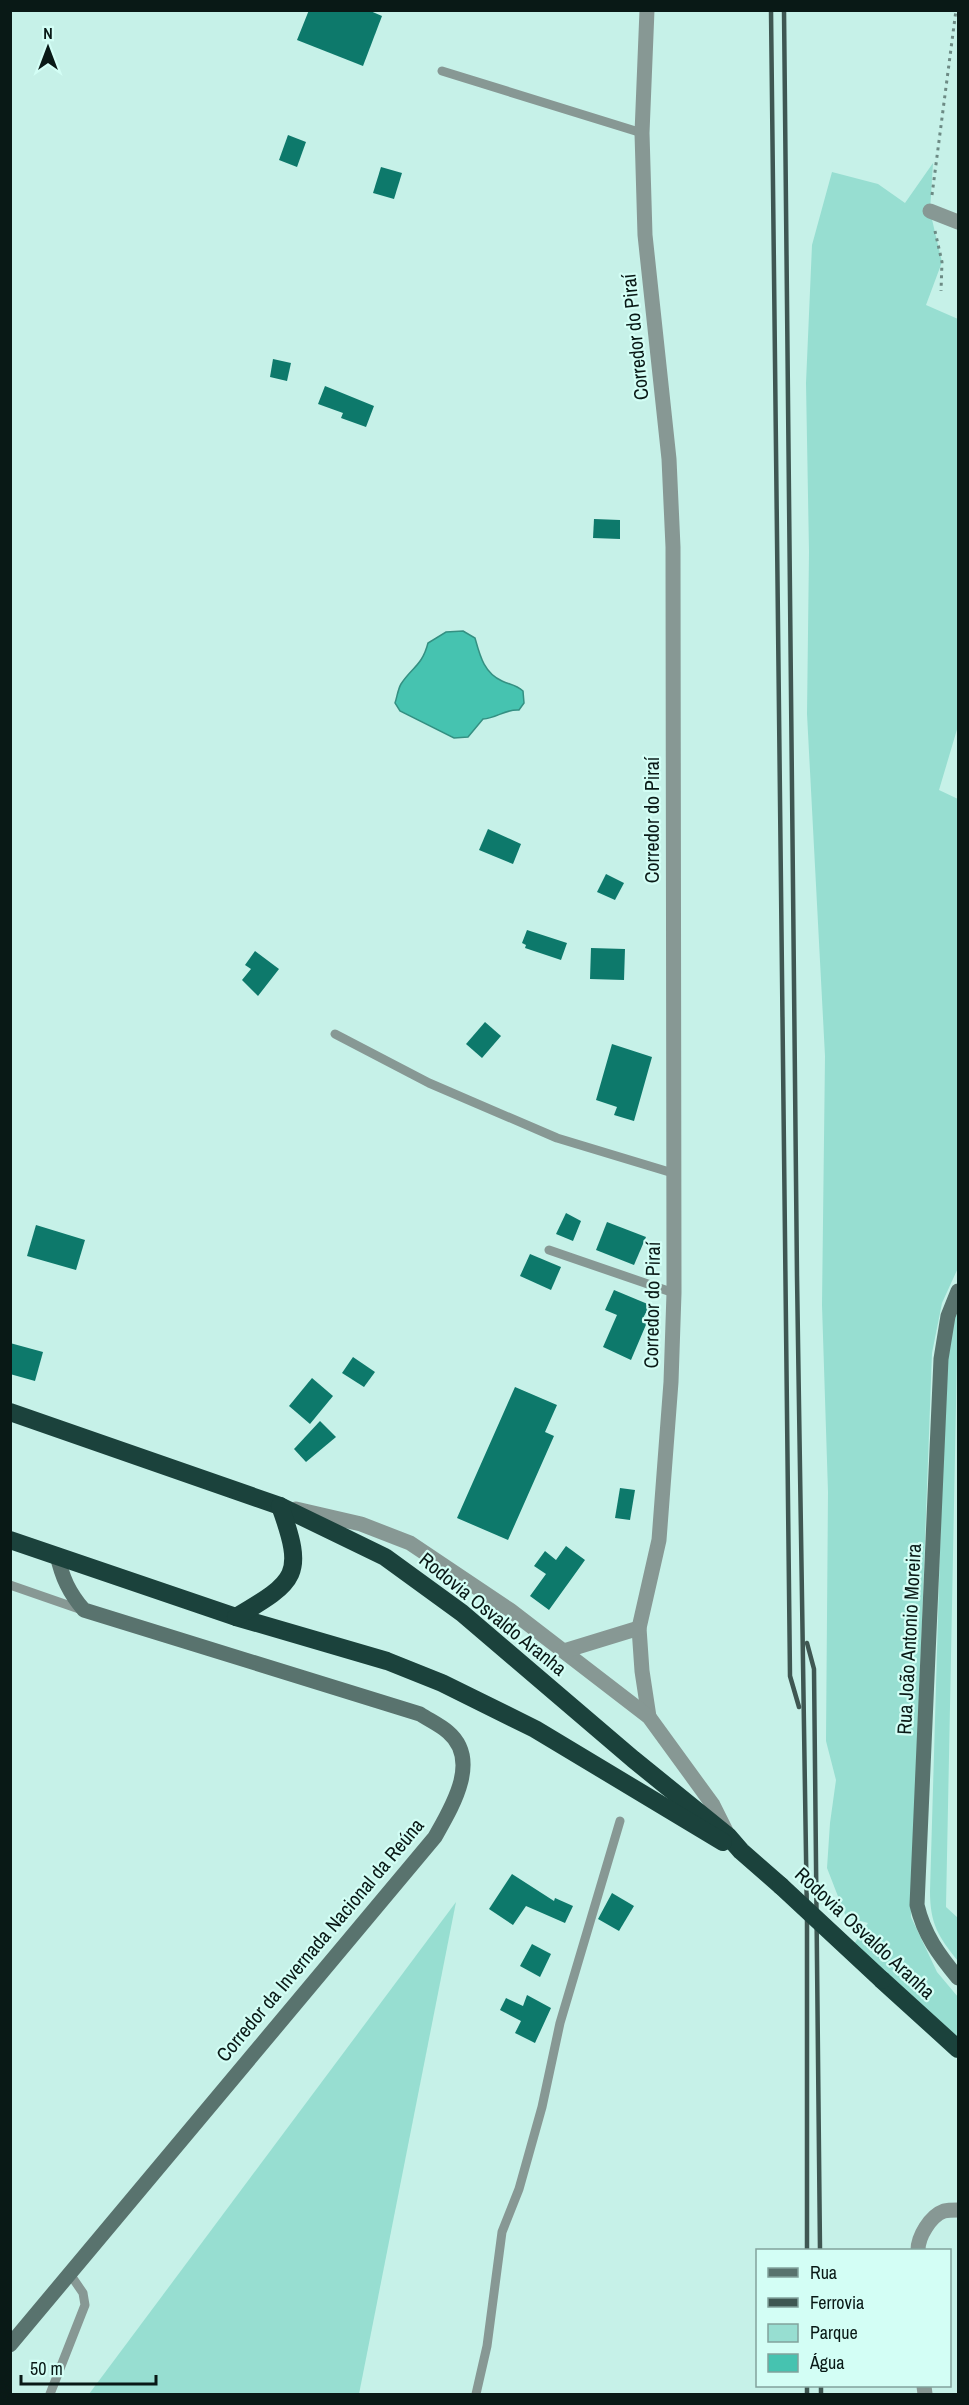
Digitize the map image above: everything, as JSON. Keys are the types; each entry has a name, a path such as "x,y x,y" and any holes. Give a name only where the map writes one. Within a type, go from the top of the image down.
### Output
{"highway":[{"name":"Rodovia Osvaldo Aranha","path":"10,1412 280,1506 385,1557 462,1612 728,1836 741,1851 958,2049"},
{"path":"236,1617 276,1593 292,1574 295,1554 280,1506"},
{"name":"Rodovia Osvaldo Aranha","path":"10,1540 236,1617 387,1661 442,1683 535,1729 705,1833 741,1851"}],"street":[{"name":"Corredor do Piraí","path":"647,10 642,133 645,235 669,459 673,547 676,1174 671,1382 659,1540 639,1628 642,1671 649,1717"},
{"path":"930,211 958,222"},
{"name":"Rua João Antonio Moreira","path":"958,1292 948,1316 941,1359 917,1905 922,1927 933,1947 958,1978"},
{"path":"280,1506 361,1524 410,1543 510,1610 649,1717 708,1798 728,1836"},
{"path":"57,1555 63,1578 72,1597 84,1610"},
{"name":"Corredor da Invernada Nacional da Reúna","path":"10,2345 435,1837 452,1808 459,1788 463,1753 449,1732 420,1714 84,1610"},
{"path":"564,1651 639,1628"},
{"path":"918,2249 928,2223 943,2211 958,2210"}],"lane":[{"path":"442,72 642,133"},
{"path":"335,1034 429,1083 557,1138 676,1174"},
{"path":"549,1250 674,1293"},
{"path":"10,1585 84,1610"},
{"path":"476,2394 487,2346 502,2232 519,2189 542,2107 560,2024 620,1821"},
{"path":"50,2394 85,2305 83,2293 70,2274"}],"path":[{"path":"941,291 942,262 930,211 956,10"}],"green space":[{"path":"933,163 930,211 942,262 926,305 958,319 958,726 939,790 958,799 958,1268 942,1303 932,1353 911,1917 937,1972 958,1997 958,2037 854,1944 868,1923 846,1917 827,1868 836,1780 826,1741 828,1492 822,1305 825,1056 807,714 809,552 806,383 812,245 832,172 878,184 905,203"},
{"path":"958,1304 946,1907 958,1918 958,1961 936,1929 930,1891 946,1343"},
{"path":"456,1902 359,2394 89,2394"}],"water":[{"path":"463,631 475,638 487,669 496,678 523,691 524,703 519,710 483,719 468,737 454,738 400,711 395,703 401,684 420,662 428,643 446,632"}],"building":[{"path":"309,10 368,10 382,16 363,66 297,40"},
{"path":"288,135 306,142 297,167 279,160"},
{"path":"381,167 402,173 394,199 373,193"},
{"path":"273,359 291,363 287,381 270,377"},
{"path":"325,386 374,406 366,427 341,418 343,413 318,404"},
{"path":"594,519 620,520 620,539 593,538"},
{"path":"488,829 521,844 513,864 479,850"},
{"path":"606,874 624,883 615,900 597,892"},
{"path":"527,930 567,943 561,960 525,948 526,945 522,943"},
{"path":"591,948 625,949 624,980 590,979"},
{"path":"255,951 279,969 258,996 242,980 251,969 245,965"},
{"path":"485,1022 501,1036 482,1058 466,1044"},
{"path":"612,1044 652,1057 634,1121 614,1115 617,1107 596,1100"},
{"path":"566,1213 581,1221 573,1241 556,1234"},
{"path":"607,1222 646,1237 634,1265 596,1250"},
{"path":"36,1225 85,1240 76,1270 27,1256"},
{"path":"530,1254 561,1267 551,1290 520,1276"},
{"path":"614,1290 650,1305 643,1318 648,1320 631,1360 603,1347 617,1315 605,1310"},
{"path":"10,1343 43,1352 35,1381 10,1374"},
{"path":"353,1357 375,1372 364,1387 342,1373"},
{"path":"312,1378 333,1396 310,1424 289,1406"},
{"path":"515,1387 557,1405 545,1432 554,1436 508,1540 457,1518"},
{"path":"320,1421 336,1437 306,1462 294,1449"},
{"path":"620,1488 635,1490 630,1520 615,1518"},
{"path":"566,1546 585,1560 549,1610 530,1596 546,1574 534,1566 545,1551 556,1560"},
{"path":"512,1874 554,1901 555,1898 573,1906 565,1923 526,1906 513,1925 489,1909"},
{"path":"612,1893 634,1906 619,1931 598,1919"},
{"path":"532,1944 551,1954 540,1977 520,1966"},
{"path":"527,1995 551,2008 535,2043 515,2033 521,2021 500,2010 506,1998 523,2006"}],"railway":[{"path":"771,10 790,1676 799,1707"},
{"path":"784,10 797,1276 807,1919 807,2249"},
{"path":"807,1643 814,1669 820,2249"},
{"path":"807,2387 807,2394"},
{"path":"821,2387 821,2394"}]}
